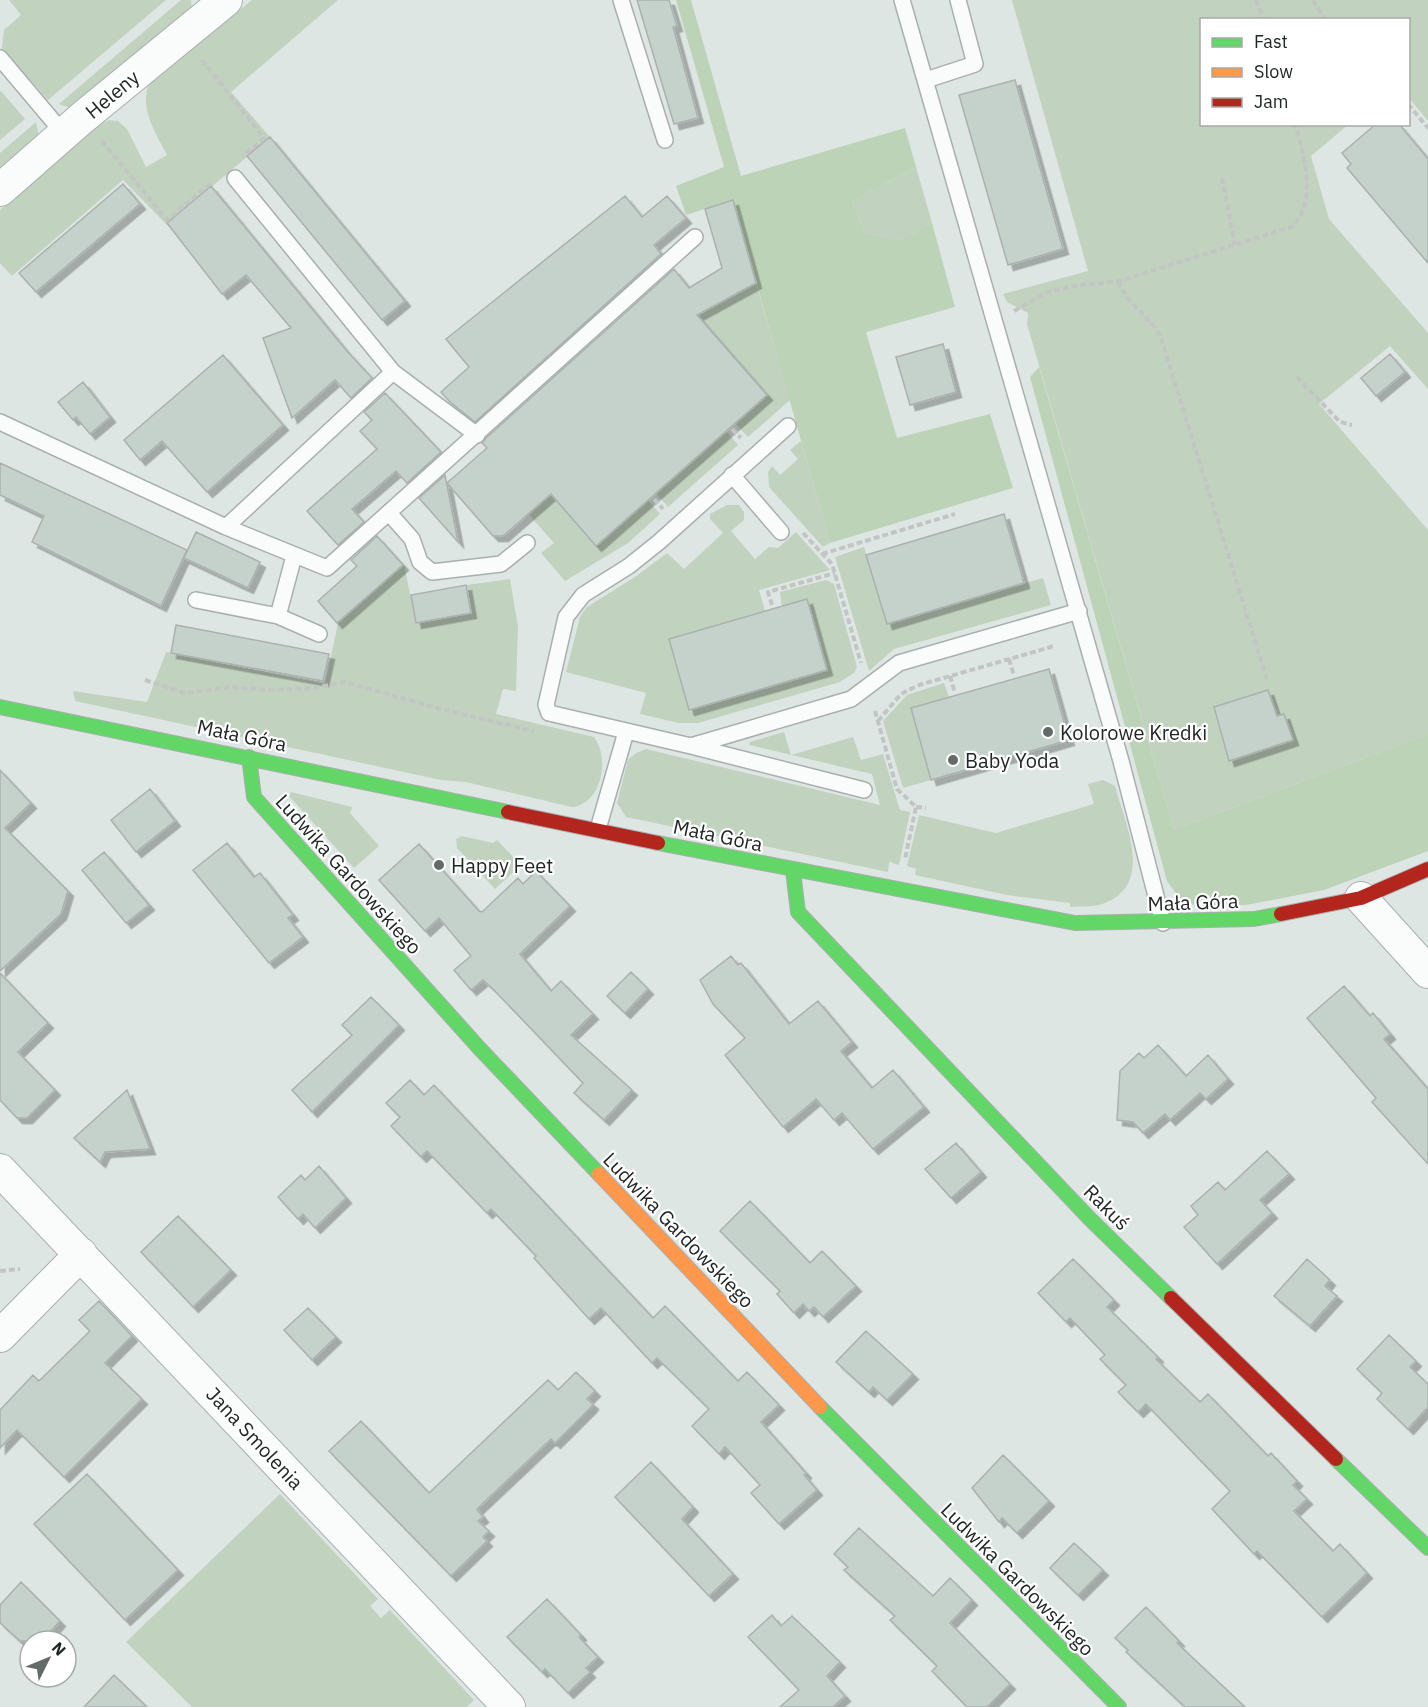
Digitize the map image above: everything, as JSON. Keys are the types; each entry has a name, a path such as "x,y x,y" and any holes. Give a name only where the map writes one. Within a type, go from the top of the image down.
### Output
{"street":[{"name":"Heleny","path":"0,190 218,3"},
{"name":"Mała Góra","path":"0,707 793,871 1075,923 1163,923 1254,919 1361,898 1428,869"},
{"name":"Ludwika Gardowskiego","path":"249,757 254,796 480,1049 873,1462 1119,1707"},
{"name":"Rakuś","path":"793,871 798,912 1090,1219 1428,1548"},
{"path":"1361,898 1428,972"},
{"name":"Jana Smolenia","path":"0,1170 500,1704"},
{"path":"0,1336 81,1254"}],"lane":[{"path":"621,0 665,140"},
{"path":"902,0 1079,611 1153,876 1163,923"},
{"path":"926,80 975,64 958,0"},
{"path":"0,58 73,126"},
{"path":"227,176 393,372 477,435"},
{"path":"0,422 226,527 327,568 695,237"},
{"path":"226,527 393,372"},
{"path":"788,426 651,548 629,566 583,595 566,617 549,683 546,705 549,712 864,790"},
{"path":"732,475 781,532"},
{"path":"389,513 412,539 420,562 432,572 501,564 527,543"},
{"path":"278,616 294,556"},
{"path":"196,600 278,616 319,634"},
{"path":"692,746 851,699 883,672 898,663 1079,611"},
{"path":"598,829 626,732"}],"path":[{"path":"1257,0 1263,18"},
{"path":"1313,0 1324,18"},
{"path":"182,36 264,138 238,160"},
{"path":"1410,106 1428,128"},
{"path":"73,126 167,220 227,176"},
{"path":"996,324 1025,303 1048,292 1074,286 1119,281 1280,232 1301,219 1306,207 1305,174 1294,126"},
{"path":"1222,178 1235,244"},
{"path":"1119,281 1122,294 1151,320 1161,338 1267,680"},
{"path":"1297,377 1340,422 1352,424"},
{"path":"822,554 955,514"},
{"path":"798,528 832,564 897,789 916,807 926,808"},
{"path":"772,606 768,592 835,573"},
{"path":"878,722 901,694 919,685 1051,647 1043,621"},
{"path":"1009,659 1014,676"},
{"path":"950,676 955,693"},
{"path":"145,680 185,693 233,687 268,690 314,688 345,682 436,708 538,732"},
{"path":"903,867 916,807"}],"green space":[{"path":"9,0 166,0 48,100 2,49 4,30 21,15"},
{"path":"181,0 191,0 192,9 74,109 59,104"},
{"path":"252,0 338,0 231,92 270,137 167,225 123,180 12,276 0,263 0,210 96,126 109,120 118,121 127,129 146,167 167,155 147,111 146,93 149,84"},
{"path":"676,0 691,0 741,176 905,128 916,167 852,201 865,233 900,240 932,223 955,307 866,332 897,438 990,414 1013,488 830,543 733,200 686,215 676,186 724,167"},
{"path":"1012,0 1428,0 1428,121 1410,99 1410,18 1200,18 1200,126 1347,126 1311,156 1329,219 1428,333 1428,389 1390,346 1319,404 1428,530 1428,734 1174,830 1027,324 1028,313 1007,302 1003,294 1088,271"},
{"path":"0,90 25,119 0,140"},
{"path":"36,122 39,137 0,170 0,153"},
{"path":"916,167 932,223 900,240 865,233 852,201"},
{"path":"756,283 790,400 748,437 735,423 767,394 718,339 548,491 596,546 648,500 660,514 628,543 565,581 541,553 554,543 500,482 670,331"},
{"path":"1039,367 1174,830 1428,734 1428,851 1324,890 1246,905 1198,907 1180,899 1167,881 1030,377"},
{"path":"726,431 738,445 668,507 656,493"},
{"path":"801,441 830,543 823,547 769,487 768,472 772,466 780,475 798,459 790,450"},
{"path":"727,505 739,505 744,512 744,520 731,531 755,559 769,547 778,548 796,532 830,570 759,590 765,611 669,639 689,710 827,670 807,600 782,607 780,592 826,580 834,584 857,667 854,673 840,682 698,723 679,723 640,714 646,693 566,672 580,617 587,607 635,577 667,553 684,569 723,533 710,519 710,514"},
{"path":"864,547 887,624 1043,578 1051,605 894,649 869,671 835,557"},
{"path":"404,564 416,623 472,613 467,585 510,579 518,627 516,691 503,689 496,714 594,737 602,756 602,768 596,789 590,798 572,807 466,782 441,780 75,701 73,691 147,702 166,652 325,684 338,623"},
{"path":"944,683 949,697 931,780 903,788 883,721 907,695"},
{"path":"784,732 791,755 749,745 750,742"},
{"path":"853,737 861,760 883,754 900,810 910,812 899,865 889,862 888,872 626,817 617,803 628,760 636,753 646,749 880,805 872,774 791,755"},
{"path":"1103,780 1115,786 1133,853 1132,870 1127,885 1117,897 1099,905 1070,907 1070,903 1007,895 915,875 916,869 907,866 919,815 996,833 1094,804 1088,784"},
{"path":"291,792 352,807 350,813 379,846 354,868 289,796"},
{"path":"462,836 493,843 497,840 521,865 495,889 457,848 456,839"},
{"path":"280,1494 378,1599 370,1606 381,1618 390,1610 474,1700 467,1707 192,1707 126,1642"}],"building":[{"path":"637,0 669,0 677,26 673,27 698,118 674,124"},
{"path":"1015,80 1063,249 1008,265 959,95"},
{"path":"1374,126 1401,126 1428,159 1428,263 1347,168 1351,164 1342,153"},
{"path":"270,137 405,301 382,320 247,156"},
{"path":"123,184 140,204 36,292 19,273"},
{"path":"211,186 346,350 372,378 351,398 335,380 292,418 263,338 291,328 246,275 222,294 167,223"},
{"path":"625,196 642,217 667,196 686,218 654,245 661,254 475,422 441,392 469,367 446,339"},
{"path":"733,200 756,283 697,315 767,395 596,546 551,494 503,536 493,536 447,483 487,448 482,443 486,438 674,269 689,288 722,268 705,209"},
{"path":"943,344 956,392 910,405 896,357"},
{"path":"1390,354 1405,372 1376,396 1361,378"},
{"path":"223,355 283,425 207,492 162,441 140,460 124,440"},
{"path":"83,382 110,417 90,434 76,417 73,420 58,402"},
{"path":"385,393 441,452 407,483 396,471 352,509 364,522 338,545 307,511 377,449 360,431 372,420 364,412"},
{"path":"0,463 187,550 161,606 32,542 44,516 0,495"},
{"path":"445,475 458,542 419,498"},
{"path":"1004,514 1024,583 887,624 866,555"},
{"path":"196,532 260,562 248,588 184,558"},
{"path":"377,536 403,565 337,623 318,601 357,566 351,560"},
{"path":"466,585 471,613 416,623 411,595"},
{"path":"807,599 827,670 689,710 669,639"},
{"path":"176,625 329,654 323,681 171,653"},
{"path":"1049,669 1069,740 931,780 911,708"},
{"path":"1268,690 1277,716 1284,714 1293,740 1229,761 1214,707"},
{"path":"0,770 31,803 5,828 68,891 61,914 0,971"},
{"path":"150,789 175,821 136,852 111,820"},
{"path":"227,843 254,877 260,873 293,915 288,918 303,937 269,963 193,870"},
{"path":"419,844 479,911 482,912 518,878 523,884 536,871 570,906 520,954 551,991 561,981 593,1014 571,1035 632,1090 604,1120 574,1093 583,1083 494,990 483,980 471,990 454,970 471,956 439,918 425,931 379,880"},
{"path":"104,852 149,905 126,923 82,870"},
{"path":"731,956 738,965 741,963 789,1024 818,1001 852,1042 841,1051 872,1088 893,1070 924,1107 873,1149 842,1113 834,1120 816,1099 783,1127 725,1055 745,1038 713,1004 700,980"},
{"path":"631,972 648,989 625,1013 607,996"},
{"path":"0,973 48,1023 18,1052 55,1090 27,1118 17,1118 0,1100"},
{"path":"1344,986 1370,1016 1373,1013 1390,1034 1384,1039 1428,1089 1428,1164 1372,1102 1376,1098 1307,1018"},
{"path":"371,997 399,1025 312,1112 292,1090 352,1035 342,1025"},
{"path":"1158,1045 1186,1076 1208,1055 1228,1079 1206,1099 1200,1093 1170,1120 1165,1114 1143,1133 1133,1122 1117,1120 1120,1071 1139,1053 1144,1058"},
{"path":"410,1080 424,1095 434,1085 653,1318 665,1306 738,1381 747,1372 779,1405 761,1422 806,1473 804,1475 817,1490 779,1524 751,1493 760,1485 725,1447 719,1454 692,1426 709,1409 657,1358 652,1363 601,1308 589,1319 534,1258 536,1256 491,1209 487,1213 427,1151 421,1157 391,1126 400,1117 386,1103"},
{"path":"127,1090 150,1149 105,1152 100,1162 74,1138"},
{"path":"956,1143 981,1172 951,1198 925,1169"},
{"path":"1267,1151 1289,1174 1260,1200 1272,1213 1217,1264 1184,1227 1198,1215 1191,1206 1218,1182 1225,1190"},
{"path":"319,1166 346,1198 315,1228 303,1214 298,1219 278,1197 301,1175 305,1180"},
{"path":"750,1201 810,1263 822,1251 856,1286 823,1317 814,1307 809,1311 803,1304 794,1313 777,1294 780,1291 720,1231"},
{"path":"178,1216 231,1270 193,1307 141,1252"},
{"path":"1073,1259 1114,1300 1107,1307 1158,1357 1156,1359 1200,1402 1208,1394 1268,1456 1271,1453 1297,1481 1293,1485 1307,1499 1294,1511 1333,1551 1340,1544 1367,1573 1322,1617 1257,1551 1254,1554 1212,1509 1230,1491 1146,1404 1138,1412 1118,1392 1126,1385 1100,1359 1105,1355 1070,1318 1066,1322 1038,1293"},
{"path":"1307,1259 1330,1280 1325,1286 1337,1296 1310,1326 1274,1296"},
{"path":"99,1301 132,1336 105,1363 142,1399 64,1477 17,1430 0,1448 0,1410 33,1375 39,1381 90,1331 79,1320"},
{"path":"308,1308 336,1337 312,1360 284,1330"},
{"path":"866,1331 913,1374 887,1400 873,1387 869,1392 836,1362"},
{"path":"1389,1335 1416,1361 1410,1367 1428,1384 1428,1407 1408,1429 1377,1399 1382,1393 1357,1369"},
{"path":"576,1372 595,1391 587,1399 593,1404 555,1443 551,1439 477,1509 483,1517 478,1521 489,1531 483,1537 487,1541 451,1576 329,1451 361,1421 429,1493 548,1380 558,1390"},
{"path":"1003,1455 1049,1501 1017,1533 1002,1518 999,1522 972,1488"},
{"path":"651,1462 693,1507 682,1519 733,1574 709,1596 615,1497"},
{"path":"87,1474 178,1570 125,1620 34,1524"},
{"path":"859,1528 933,1596 950,1578 972,1600 950,1623 1010,1684 987,1707 967,1707 932,1671 937,1666 890,1620 895,1616 844,1570 848,1567 834,1554"},
{"path":"1074,1543 1103,1570 1078,1595 1050,1568"},
{"path":"21,1582 60,1621 53,1629 18,1629 18,1639 0,1623 0,1605"},
{"path":"547,1599 598,1657 586,1668 590,1672 568,1693 545,1669 542,1672 507,1637"},
{"path":"1146,1607 1179,1641 1177,1643 1245,1707 1185,1707 1126,1652 1128,1650 1115,1638"},
{"path":"772,1615 781,1626 792,1616 840,1662 827,1676 845,1696 833,1707 780,1707 799,1690 748,1637"},
{"path":"114,1675 147,1707 84,1707"}],"traffic: fast":[{"path":"0,707 508,812"},
{"path":"249,757 254,797 480,1049 599,1174"},
{"path":"658,843 1075,923 1254,919 1281,914"},
{"path":"793,871 798,912 1090,1219 1171,1298"},
{"path":"820,1407 1119,1707"},
{"path":"1336,1459 1428,1548"}],"traffic: slow":[{"path":"599,1174 820,1407"}],"traffic: jam":[{"path":"508,812 658,843"},
{"path":"1281,914 1361,898 1428,869"},
{"path":"1171,1298 1336,1459"}],"place":[{"name":"Kolorowe Kredki","path":"1048,732"},
{"name":"Baby Yoda","path":"953,760"},
{"name":"Happy Feet","path":"439,865"}]}
